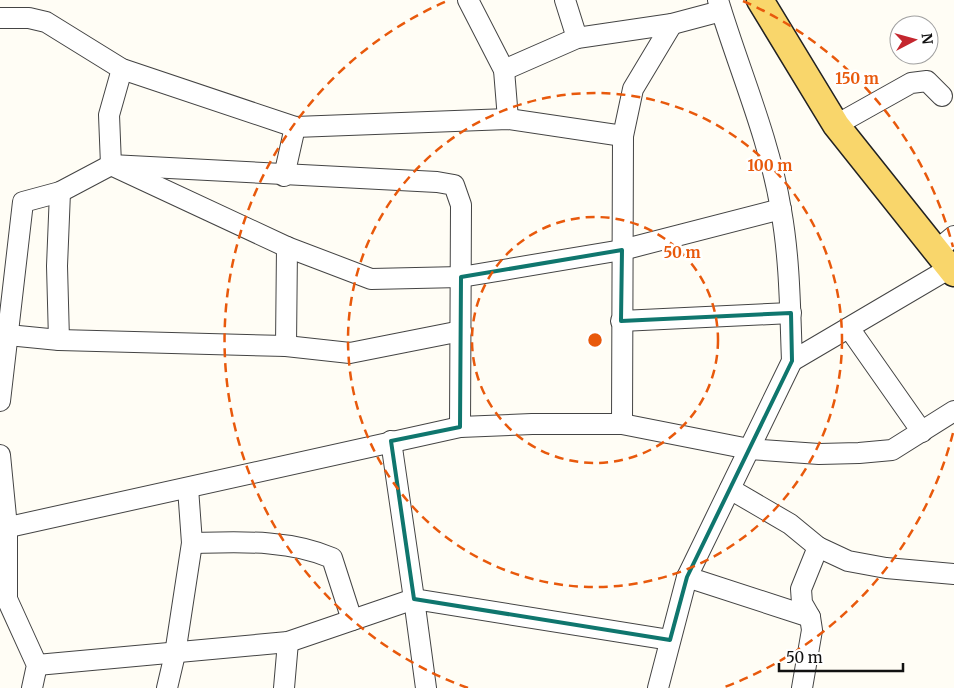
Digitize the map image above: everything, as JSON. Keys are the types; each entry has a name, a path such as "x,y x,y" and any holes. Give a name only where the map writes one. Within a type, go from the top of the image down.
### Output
{"main road":[{"path":"760,0 836,125 948,257"}],"street":[{"path":"468,0 504,70 508,119"},
{"path":"565,0 577,38"},
{"path":"504,70 577,38 672,24 720,5 758,115 781,209 789,264 792,361 687,577 658,688"},
{"path":"0,18 29,18 46,22 122,69 295,127 508,119 623,136"},
{"path":"622,424 623,136 633,89 672,24"},
{"path":"111,165 109,115 122,69"},
{"path":"836,125 911,83 927,81 942,96"},
{"path":"284,176 295,127"},
{"path":"111,165 287,247 371,279 462,277 622,250 781,209"},
{"path":"0,401 23,202 60,192 111,165 284,176 437,182 454,185 461,205 460,427"},
{"path":"59,340 57,266 60,192"},
{"path":"286,346 287,247"},
{"path":"792,361 849,328 948,257"},
{"path":"621,321 790,313"},
{"path":"849,328 922,432"},
{"path":"8,335 59,340 286,346 350,352 461,331"},
{"path":"4,528 460,427 532,424 622,424 749,449 819,454 892,450 954,411"},
{"path":"391,441 426,688"},
{"path":"0,455 7,599 36,665 32,688"},
{"path":"167,688 175,654 192,543 188,488"},
{"path":"730,489 790,524 818,547 848,561 886,568 954,574"},
{"path":"192,543 253,542 312,550 332,558 338,571 352,620"},
{"path":"802,688 812,630 810,618 802,602 801,589 818,547"},
{"path":"687,577 810,618"},
{"path":"36,665 175,654 288,642 414,599 670,640"},
{"path":"284,688 288,642"}],"highlighted area":[{"path":"622,250 621,321 791,313 792,361 687,577 670,640 414,599 391,441 460,427 461,277"}]}
